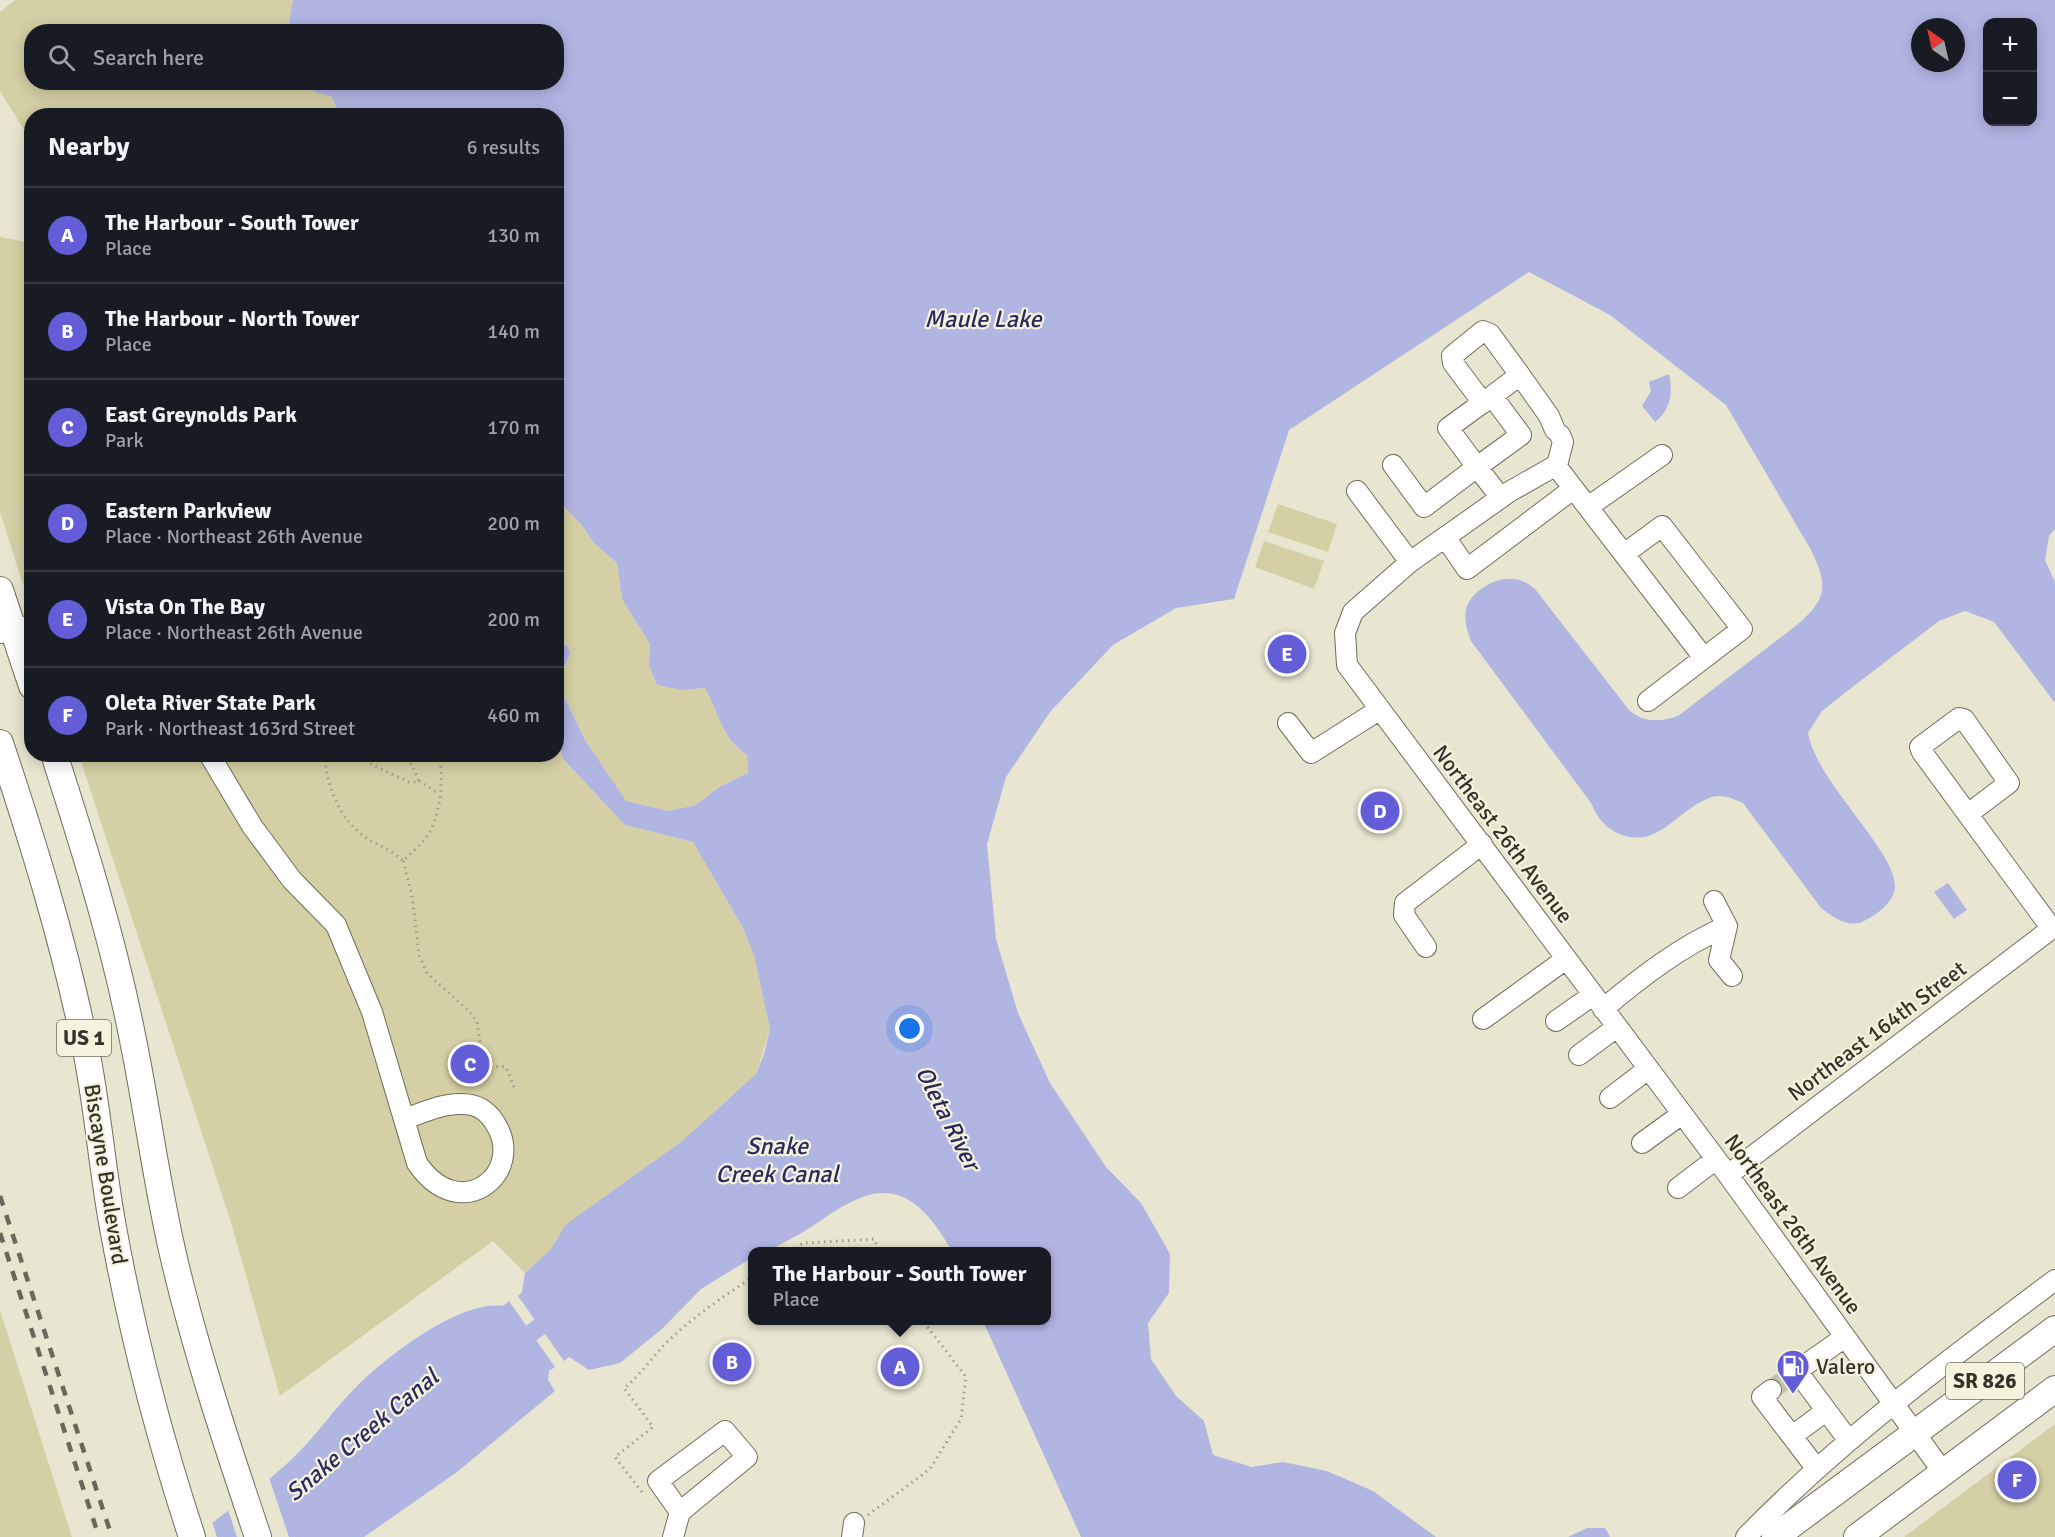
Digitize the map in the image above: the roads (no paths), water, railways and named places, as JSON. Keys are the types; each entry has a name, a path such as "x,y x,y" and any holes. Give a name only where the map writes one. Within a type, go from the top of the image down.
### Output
{"main road":[{"path":"0,590 24,659"},
{"name":"Biscayne Boulevard","path":"0,743 41,868 73,988 95,1096 113,1231 135,1341 189,1528"},
{"name":"US 1","path":"57,762 98,892 133,1036 152,1154 175,1266 192,1329 258,1537"},
{"name":"SR 826","path":"1775,1537 2055,1329"},
{"name":"SR 826","path":"1857,1537 2055,1389"}],"street":[{"path":"1393,465 1424,507 1521,435 1453,363 1452,356 1464,344 1483,332 1490,334 1549,416 1563,442 1556,469 1704,658"},
{"path":"1501,498 1448,428 1520,375"},
{"path":"1588,507 1662,455"},
{"name":"Northeast 26th Avenue","path":"1556,469 1553,467 1501,498 1445,537 1410,562 1353,612 1345,633 1347,665 1722,1167 1943,1472"},
{"path":"1445,537 1467,569 1573,489"},
{"path":"1357,491 1410,562"},
{"path":"1624,554 1662,526 1742,629 1648,700"},
{"path":"1288,723 1311,753 1379,710"},
{"path":"1968,814 2009,783 1964,719 1959,718 1920,747 1968,814 2053,927"},
{"path":"214,762 252,826 292,880 336,925 372,1012 417,1163 429,1180 443,1190 465,1193 480,1188 493,1179 502,1161 504,1147 500,1131 490,1116 479,1106 461,1103 405,1119"},
{"path":"1426,947 1404,915 1405,903 1482,844"},
{"path":"1714,901 1727,926 1719,960 1732,976"},
{"path":"1556,1021 1598,1002 1702,937 1727,926"},
{"name":"Northeast 164th Street","path":"1678,1188 1722,1167 2053,927"},
{"path":"1483,1019 1566,959"},
{"path":"1579,1054 1617,1027"},
{"path":"1610,1098 1648,1069"},
{"path":"1642,1143 1682,1114"},
{"path":"1746,1537 1816,1468 1894,1404 2055,1281"},
{"path":"1845,1337 1796,1372 1849,1441"},
{"path":"1771,1390 1762,1397 1816,1468"},
{"path":"1792,1436 1826,1411"},
{"path":"673,1537 680,1512 747,1457 725,1431 658,1481 680,1512"}],"water":[{"name":"Maule Lake","path":"293,0 2055,0 2055,529 2049,536 2045,560 2055,582 2055,703 1994,622 1965,611 1939,621 1822,711 1808,733 1814,753 1884,855 1892,872 1894,893 1888,904 1878,913 1862,922 1851,923 1840,920 1821,908 1743,803 1732,799 1716,796 1700,802 1669,825 1648,836 1636,838 1611,830 1600,819 1591,803 1471,641 1465,613 1473,596 1485,586 1500,580 1523,581 1535,589 1629,710 1646,719 1665,719 1678,716 1797,625 1815,607 1822,591 1820,573 1811,550 1726,405 1610,315 1529,272 1289,430 1234,599 1176,608 1113,645 1050,712 1006,777 987,844 996,939 1018,1013 1050,1083 1106,1167 1141,1203 1170,1254 1169,1293 1148,1323 1151,1359 1176,1396 1204,1421 1213,1455 1252,1467 1283,1462 1327,1471 1373,1491 1436,1537 1081,1537 985,1325 1051,1325 1051,1247 950,1247 923,1211 899,1195 884,1193 869,1195 851,1202 780,1245 748,1247 748,1260 701,1289 662,1329 620,1363 589,1370 569,1357 564,1361 518,1296 522,1292 525,1273 551,1249 565,1225 682,1141 756,1074 770,1029 754,955 743,928 693,842 625,825 564,760 564,696 585,740 626,801 668,811 696,805 719,787 748,773 747,755 731,741 705,688 683,690 657,685 649,665 650,644 622,599 617,563 594,543 580,523 564,507 564,108 336,108 332,97 313,90 564,90 564,24 290,24 289,20"},
{"path":"1669,374 1670,401 1668,407 1655,422 1642,406 1651,391 1649,382"},
{"name":"Maule Lake","path":"564,645 567,645 570,653 564,668"},
{"path":"1948,883 1967,910 1954,919 1934,892"},
{"name":"Snake Creek Canal","path":"509,1301 555,1367 549,1371 548,1380 555,1391 457,1472 364,1537 195,1537 291,1460 358,1385 406,1345 446,1320 486,1306 503,1306"},
{"path":"1587,1528 1605,1528 1610,1537 1568,1537"}],"waterway":[{"name":"Snake Creek Canal","path":"512,1347 560,1312"}],"tunnel":[{"path":"1771,1390 1794,1373"}],"railway":[{"path":"0,1196 112,1537"},
{"path":"0,1233 99,1537"}],"place":[{"name":"Vista On The Bay","path":"1287,654"},
{"name":"Eastern Parkview","path":"1380,811"},
{"name":"East Greynolds Park","path":"470,1064"},
{"name":"The Harbour - North Tower","path":"732,1362"},
{"name":"The Harbour - South Tower","path":"900,1367"},
{"name":"Valero","path":"1793,1395"},
{"name":"Oleta River State Park","path":"2017,1480"}],"water label":[{"name":"Oleta River","path":"948,1118"}]}
